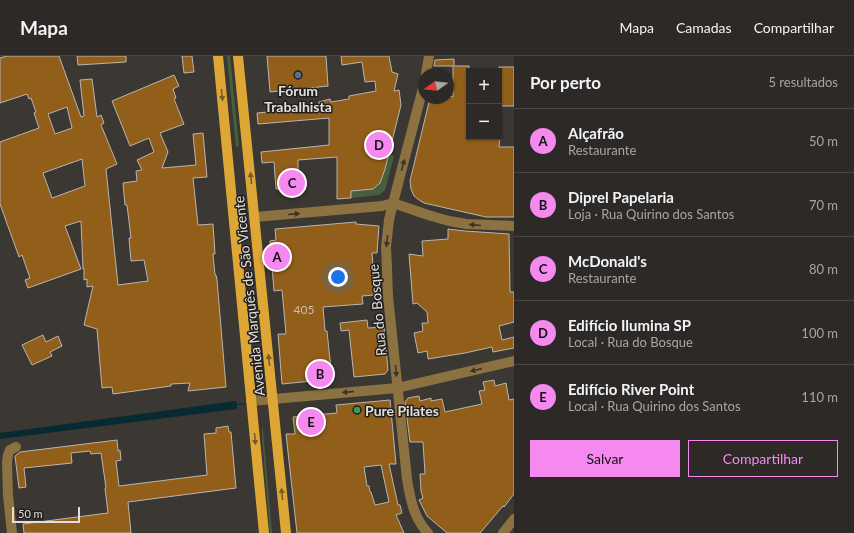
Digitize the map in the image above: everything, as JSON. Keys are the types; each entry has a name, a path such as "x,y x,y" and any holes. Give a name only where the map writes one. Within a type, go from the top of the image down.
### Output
{"main road":[{"name":"Avenida Marquês de São Vicente","path":"218,56 264,533"},
{"name":"Avenida Marquês de São Vicente","path":"238,56 286,533"}],"street":[{"path":"427,68 429,56"},
{"name":"Rua do Bosque","path":"419,104 389,220 386,247 388,296 407,479 411,500 416,515 428,533"},
{"path":"255,217 382,206 393,203 428,216 449,221 482,226 514,226"},
{"path":"251,401 397,388 514,361"},
{"path":"12,533 6,462 10,450 16,447"},
{"path":"503,533 514,520"}],"green space":[{"path":"227,56 230,56 239,146 236,147"},
{"path":"389,154 394,156 385,190 379,195 351,198 351,191 373,189 380,183"},
{"path":"262,424 263,431 272,533 270,533"}],"water":[{"path":"395,389 237,405 237,409 0,439 0,433 236,401 237,404"}],"building":[{"path":"7,56 59,56 81,117 84,116 80,80 92,79 97,117 101,115 104,123 101,125 117,164 106,169 118,285 148,281 144,260 131,261 129,238 131,238 123,183 137,181 136,171 142,170 137,160 154,152 149,138 130,146 112,101 174,75 179,86 173,89 176,98 174,99 184,124 160,133 168,152 162,168 196,165 193,134 203,133 207,177 193,178 198,225 213,224 215,254 213,254 215,275 217,280 226,387 188,391 190,383 171,384 171,386 113,394 112,387 102,388 97,329 84,325 93,286 87,287 87,279 84,280 81,221 65,226 81,269 28,288 25,280 30,278 22,255 19,257 0,204 0,142 39,128 34,113 36,112 31,98 29,99 27,94 0,103 0,58","holes":["67,107 72,128 55,134 48,114","82,159 85,186 52,198 43,173"]},
{"path":"77,56 126,56 126,62 78,65"},
{"path":"182,56 192,56 194,72 184,73"},
{"name":"Fórum Trabalhista","path":"267,56 326,56 328,86 270,92"},
{"path":"341,56 389,56 392,72 398,74 394,91 399,90 401,105 380,183 373,189 351,191 351,198 337,199 337,157 298,160 298,176 303,175 304,186 276,189 274,162 262,163 261,152 329,145 329,118 258,124 257,113 319,107 319,102 330,99 331,102 349,99 349,96 376,91 375,81 365,82 362,62 342,65"},
{"path":"454,59 454,66 469,66 469,68 466,68 466,140 500,140 499,147 514,147 514,217 486,217 424,203 414,196 410,181 429,104 454,104 454,68 453,66 434,66 435,60"},
{"path":"514,67 514,106 502,106 502,68 499,68"},
{"path":"356,222 356,224 379,226 377,253 372,253 375,295 362,296 363,304 323,307 332,379 282,384 278,334 286,334 282,290 274,291 270,241 276,240 275,229"},
{"path":"448,229 509,234 510,292 514,292 514,322 499,326 502,340 514,337 514,348 493,352 492,347 428,359 427,351 418,353 414,333 423,331 422,323 428,323 427,312 417,303 413,304 409,254 423,256 422,241 448,239"},
{"path":"367,320 368,328 384,327 388,370 385,374 354,377 349,330 341,331 340,323"},
{"path":"43,335 46,342 58,336 62,346 50,352 52,356 32,365 22,345"},
{"path":"494,380 495,386 506,383 509,400 514,399 514,494 480,533 447,533 427,516 419,500 423,498 420,474 425,474 423,442 410,442 405,402 408,398 419,396 420,401 431,398 431,401 442,399 445,412 482,404 479,391 485,390 483,382"},
{"path":"390,400 396,464 389,464 398,505 400,505 402,513 396,515 404,533 297,533 286,434 295,434 293,417 337,413 336,405","holes":["381,465 389,502 375,505 369,486 367,486 364,467"]},
{"path":"228,426 229,432 231,432 236,488 128,502 131,533 24,533 23,524 108,513 101,453 91,454 90,451 71,453 72,463 24,468 26,487 19,488 15,456 20,452 117,440 121,460 116,461 119,486 207,475 204,434 216,433 216,428"}],"place":[{"name":"Fórum Trabalhista","path":"298,75"},
{"name":"Edifício Ilumina SP","path":"379,145"},
{"name":"McDonald's","path":"292,183"},
{"name":"Alçafrão","path":"277,257"},
{"name":"Diprel Papelaria","path":"320,374"},
{"name":"Pure Pilates","path":"357,410"},
{"name":"Edifício River Point","path":"311,422"}]}
